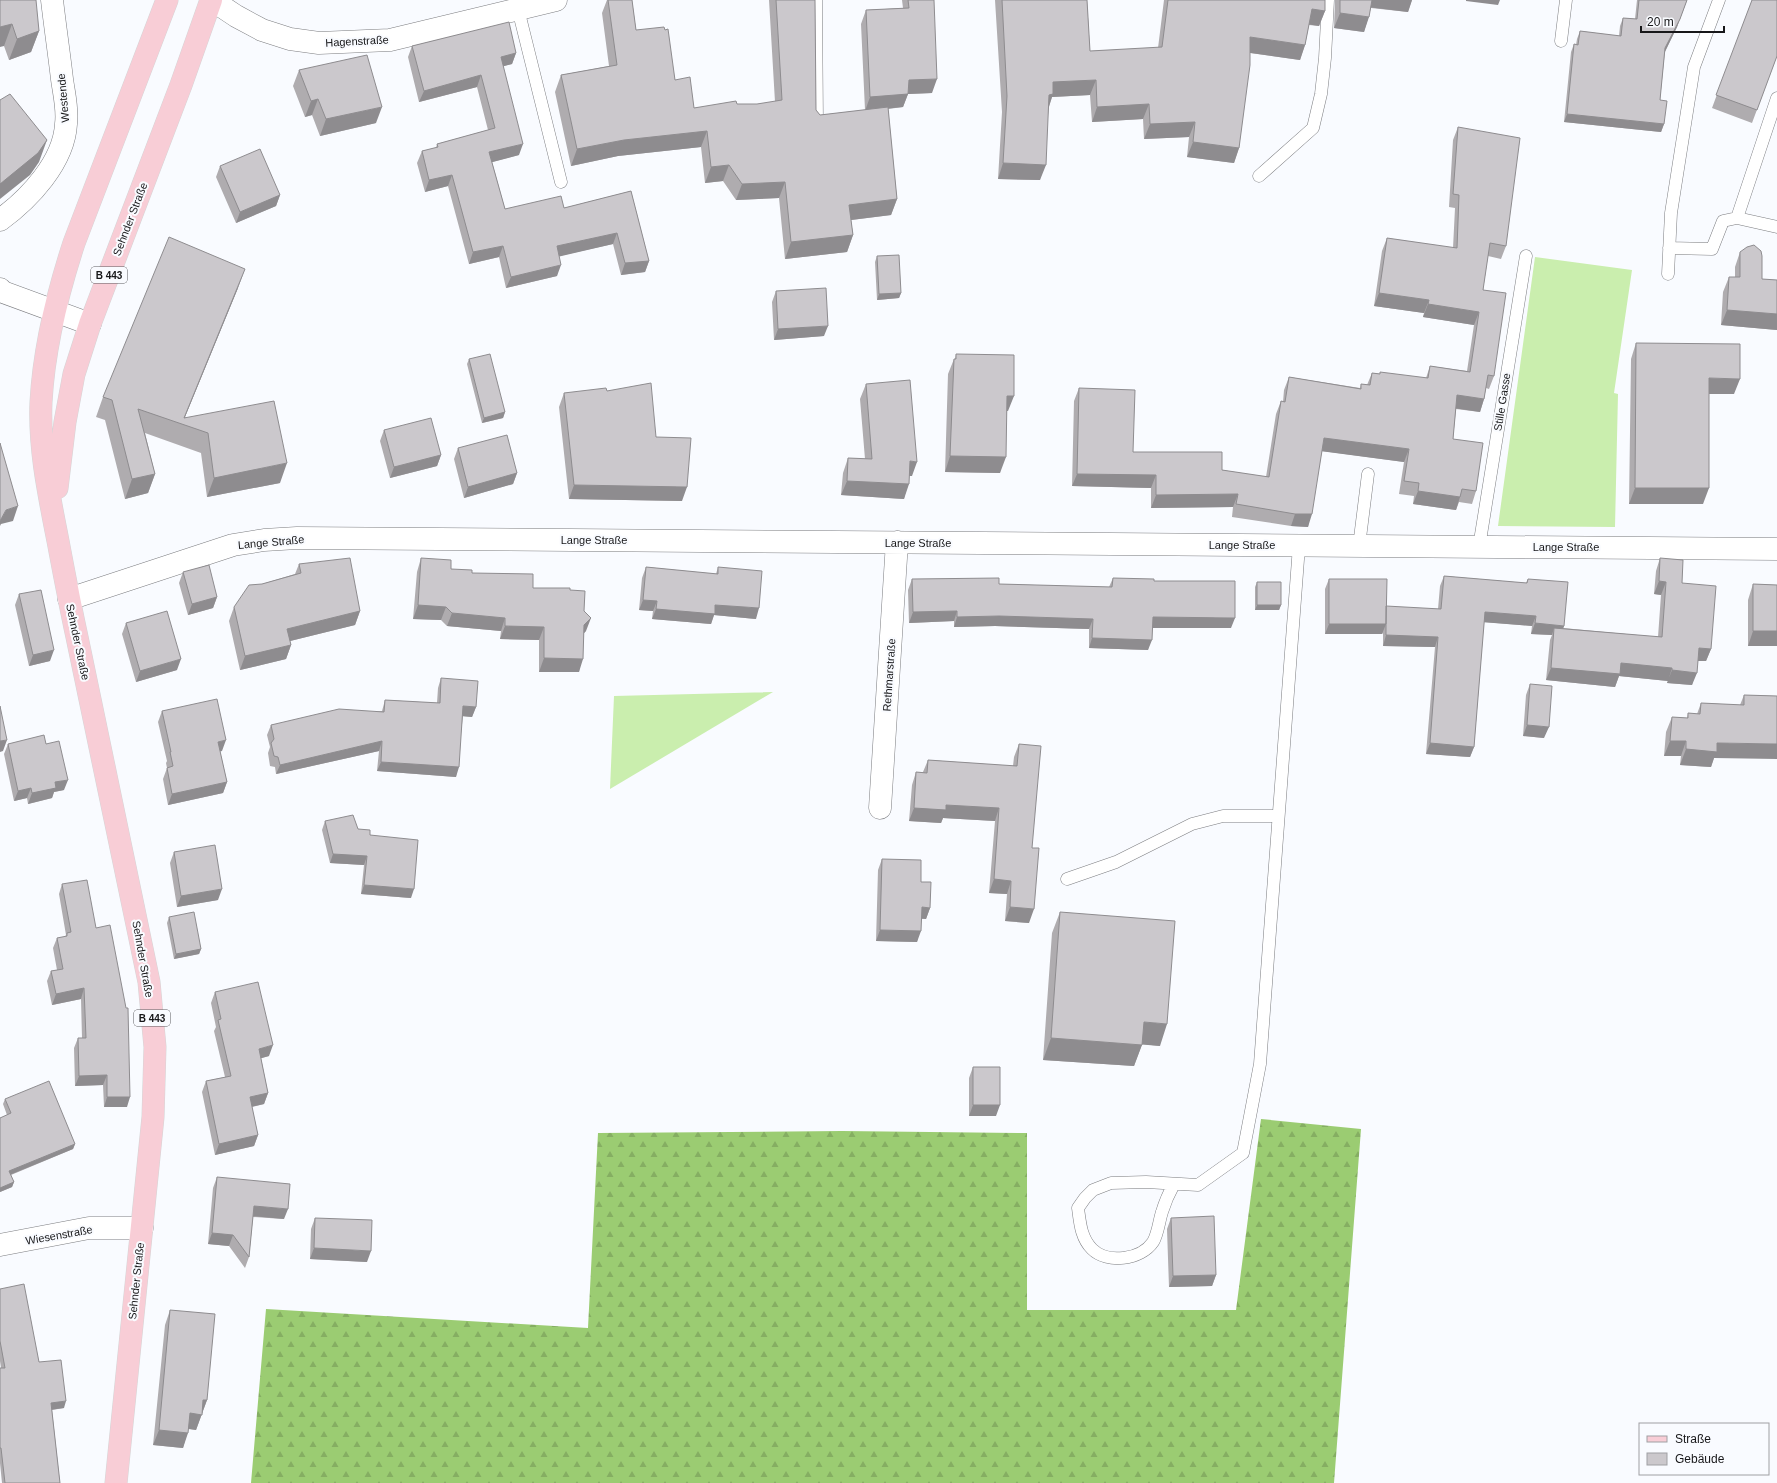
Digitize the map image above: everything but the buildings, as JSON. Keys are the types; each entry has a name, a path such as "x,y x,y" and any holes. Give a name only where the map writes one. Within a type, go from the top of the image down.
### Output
{"main road":[{"name":"Sehnder Straße","path":"116,1483 153,1117 155,1047 149,982 69,599 48,488 43,446 42,410 45,363 54,310 74,243 167,0"},
{"name":"Sehnder Straße","path":"62,560 57,521 57,490 59,462 74,374 90,324 212,0"}],"street":[{"name":"Westende","path":"0,220 11,212 42,181 61,145 66,125 66,105 52,0"},
{"name":"Hagenstraße","path":"212,0 236,16 262,30 290,39 319,43 390,40 556,0"},
{"path":"0,289 3,292 90,324"},
{"name":"Lange Straße","path":"69,599 233,545 264,540 305,538 1777,549"},
{"name":"Rethmarstraße","path":"880,808 896,542"},
{"name":"Wiesenstraße","path":"0,1245 89,1228 142,1228"}],"lane":[{"path":"816,0 818,123"},
{"path":"1259,176 1313,128 1321,94 1325,58 1328,0"},
{"path":"1561,41 1566,0"},
{"path":"1668,274 1671,213 1694,67 1719,0"},
{"path":"518,9 561,182"},
{"path":"1737,218 1777,98"},
{"path":"1669,248 1712,249 1723,221 1737,218 1777,227"},
{"name":"Stille Gasse","path":"1479,547 1526,256"},
{"path":"1359,546 1368,474"},
{"path":"1174,1184 1162,1210 1153,1242 1139,1253 1124,1259 1106,1257 1092,1249 1082,1234 1078,1208 1093,1190 1111,1183 1174,1184 1198,1185 1243,1153 1260,1064 1299,546"},
{"path":"1067,879 1116,862 1192,824 1223,816 1278,816"}],"green space":[{"path":"1535,257 1632,270 1614,393 1618,394 1615,527 1498,526"},
{"path":"773,692 610,789 614,696"},
{"path":"1261,1119 1361,1129 1334,1483 251,1483 266,1309 588,1328 598,1133 842,1131 1027,1133 1027,1310 1236,1310"}]}
